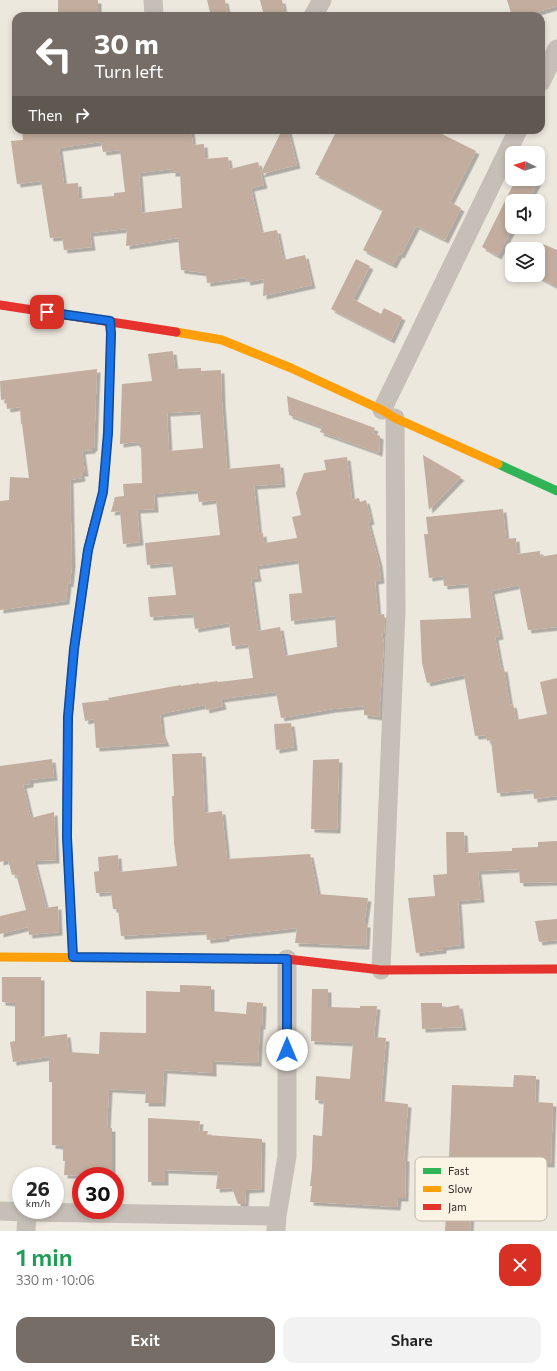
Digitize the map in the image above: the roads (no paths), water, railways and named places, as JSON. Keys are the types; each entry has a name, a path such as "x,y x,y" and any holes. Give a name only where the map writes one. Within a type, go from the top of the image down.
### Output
{"street":[{"path":"153,0 154,12"},
{"path":"316,12 322,0"},
{"path":"545,74 557,49"},
{"path":"381,970 396,611 388,414 516,134"},
{"path":"0,305 110,321 222,340 291,368 557,491"},
{"path":"73,957 67,837 68,717 74,649 88,550 103,492 108,433 111,334 110,321"},
{"path":"0,957 287,959 381,970 557,970"},
{"path":"64,1214 277,1224 288,1156 287,959"},
{"path":"0,1211 12,1211"},
{"path":"26,1231 27,1219"}]}
